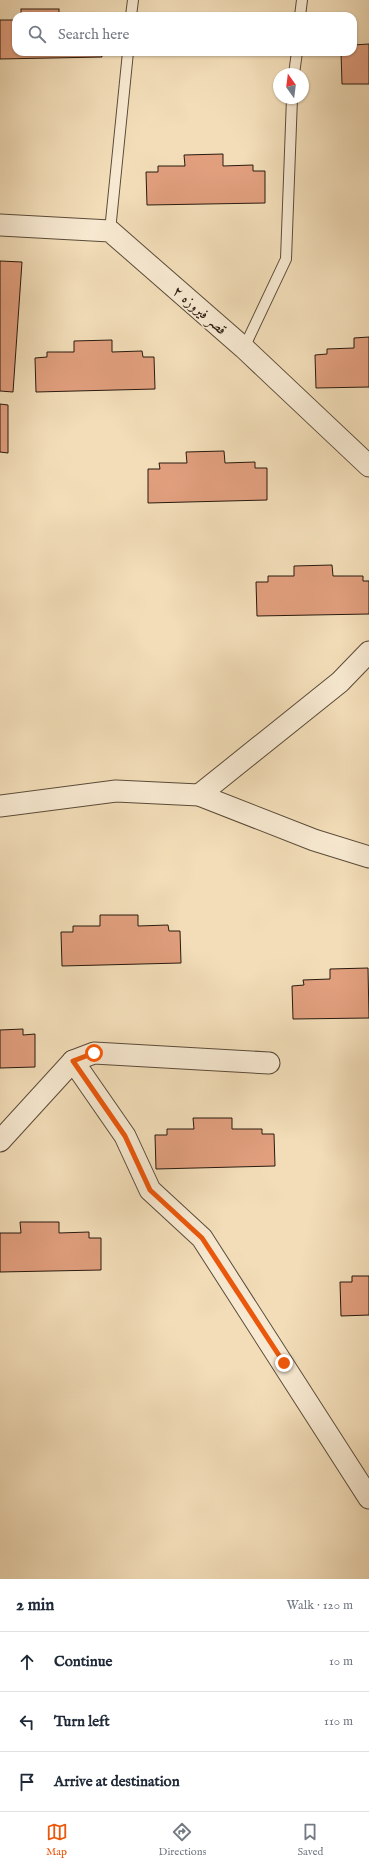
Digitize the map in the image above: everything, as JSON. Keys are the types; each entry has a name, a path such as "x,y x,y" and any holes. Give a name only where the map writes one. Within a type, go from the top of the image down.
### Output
{"street":[{"path":"0,226 110,231"},
{"name":"قصر فیروزه ۲","path":"110,231 244,348 369,466"},
{"path":"199,795 340,682 369,652"},
{"path":"0,806 116,791 199,795 314,840 369,857"},
{"path":"0,1141 73,1061 94,1053 269,1063"},
{"path":"73,1061 125,1136 150,1190 202,1238 369,1498"}],"lane":[{"path":"132,12 133,0"},
{"path":"300,12 302,0"},
{"path":"110,231 128,56"},
{"path":"295,68 296,56"},
{"path":"244,348 286,259 292,104"}],"building":[{"path":"21,9 59,9 59,12 21,12"},
{"path":"0,20 12,20 12,56 102,57 0,59"},
{"path":"369,44 369,84 342,84 341,56 357,56 357,45"},
{"path":"223,154 223,166 253,165 253,171 265,171 265,203 147,205 146,172 158,172 158,166 185,166 184,155"},
{"path":"0,261 22,262 13,392 0,391"},
{"path":"369,337 369,387 316,388 315,355 327,354 327,349 354,348 354,338"},
{"path":"112,340 112,352 142,351 143,357 154,357 155,389 36,392 35,358 47,357 47,352 74,352 74,341"},
{"path":"0,404 8,405 8,453 0,452"},
{"path":"224,451 225,463 255,462 255,468 267,468 267,500 148,503 148,469 160,469 159,463 187,463 186,452"},
{"path":"332,565 333,576 363,576 363,581 369,581 369,614 257,616 256,582 268,582 268,576 294,576 294,566"},
{"path":"100,915 138,915 138,926 168,925 169,931 180,931 181,963 62,966 61,932 73,932 73,926 100,926"},
{"path":"368,968 369,1018 293,1019 292,986 304,985 303,980 330,979 330,969"},
{"path":"23,1029 23,1035 35,1034 35,1067 0,1068 0,1030"},
{"path":"193,1118 232,1118 232,1129 262,1129 262,1134 274,1134 275,1166 156,1169 155,1135 167,1135 167,1129 194,1129"},
{"path":"20,1222 59,1222 59,1233 89,1232 89,1238 101,1238 101,1270 0,1272 0,1233 21,1233"},
{"path":"352,1276 369,1276 369,1315 341,1316 340,1282 352,1282"}],"route":[{"path":"94,1053 73,1061 125,1136 150,1190 202,1238 284,1363"}]}
